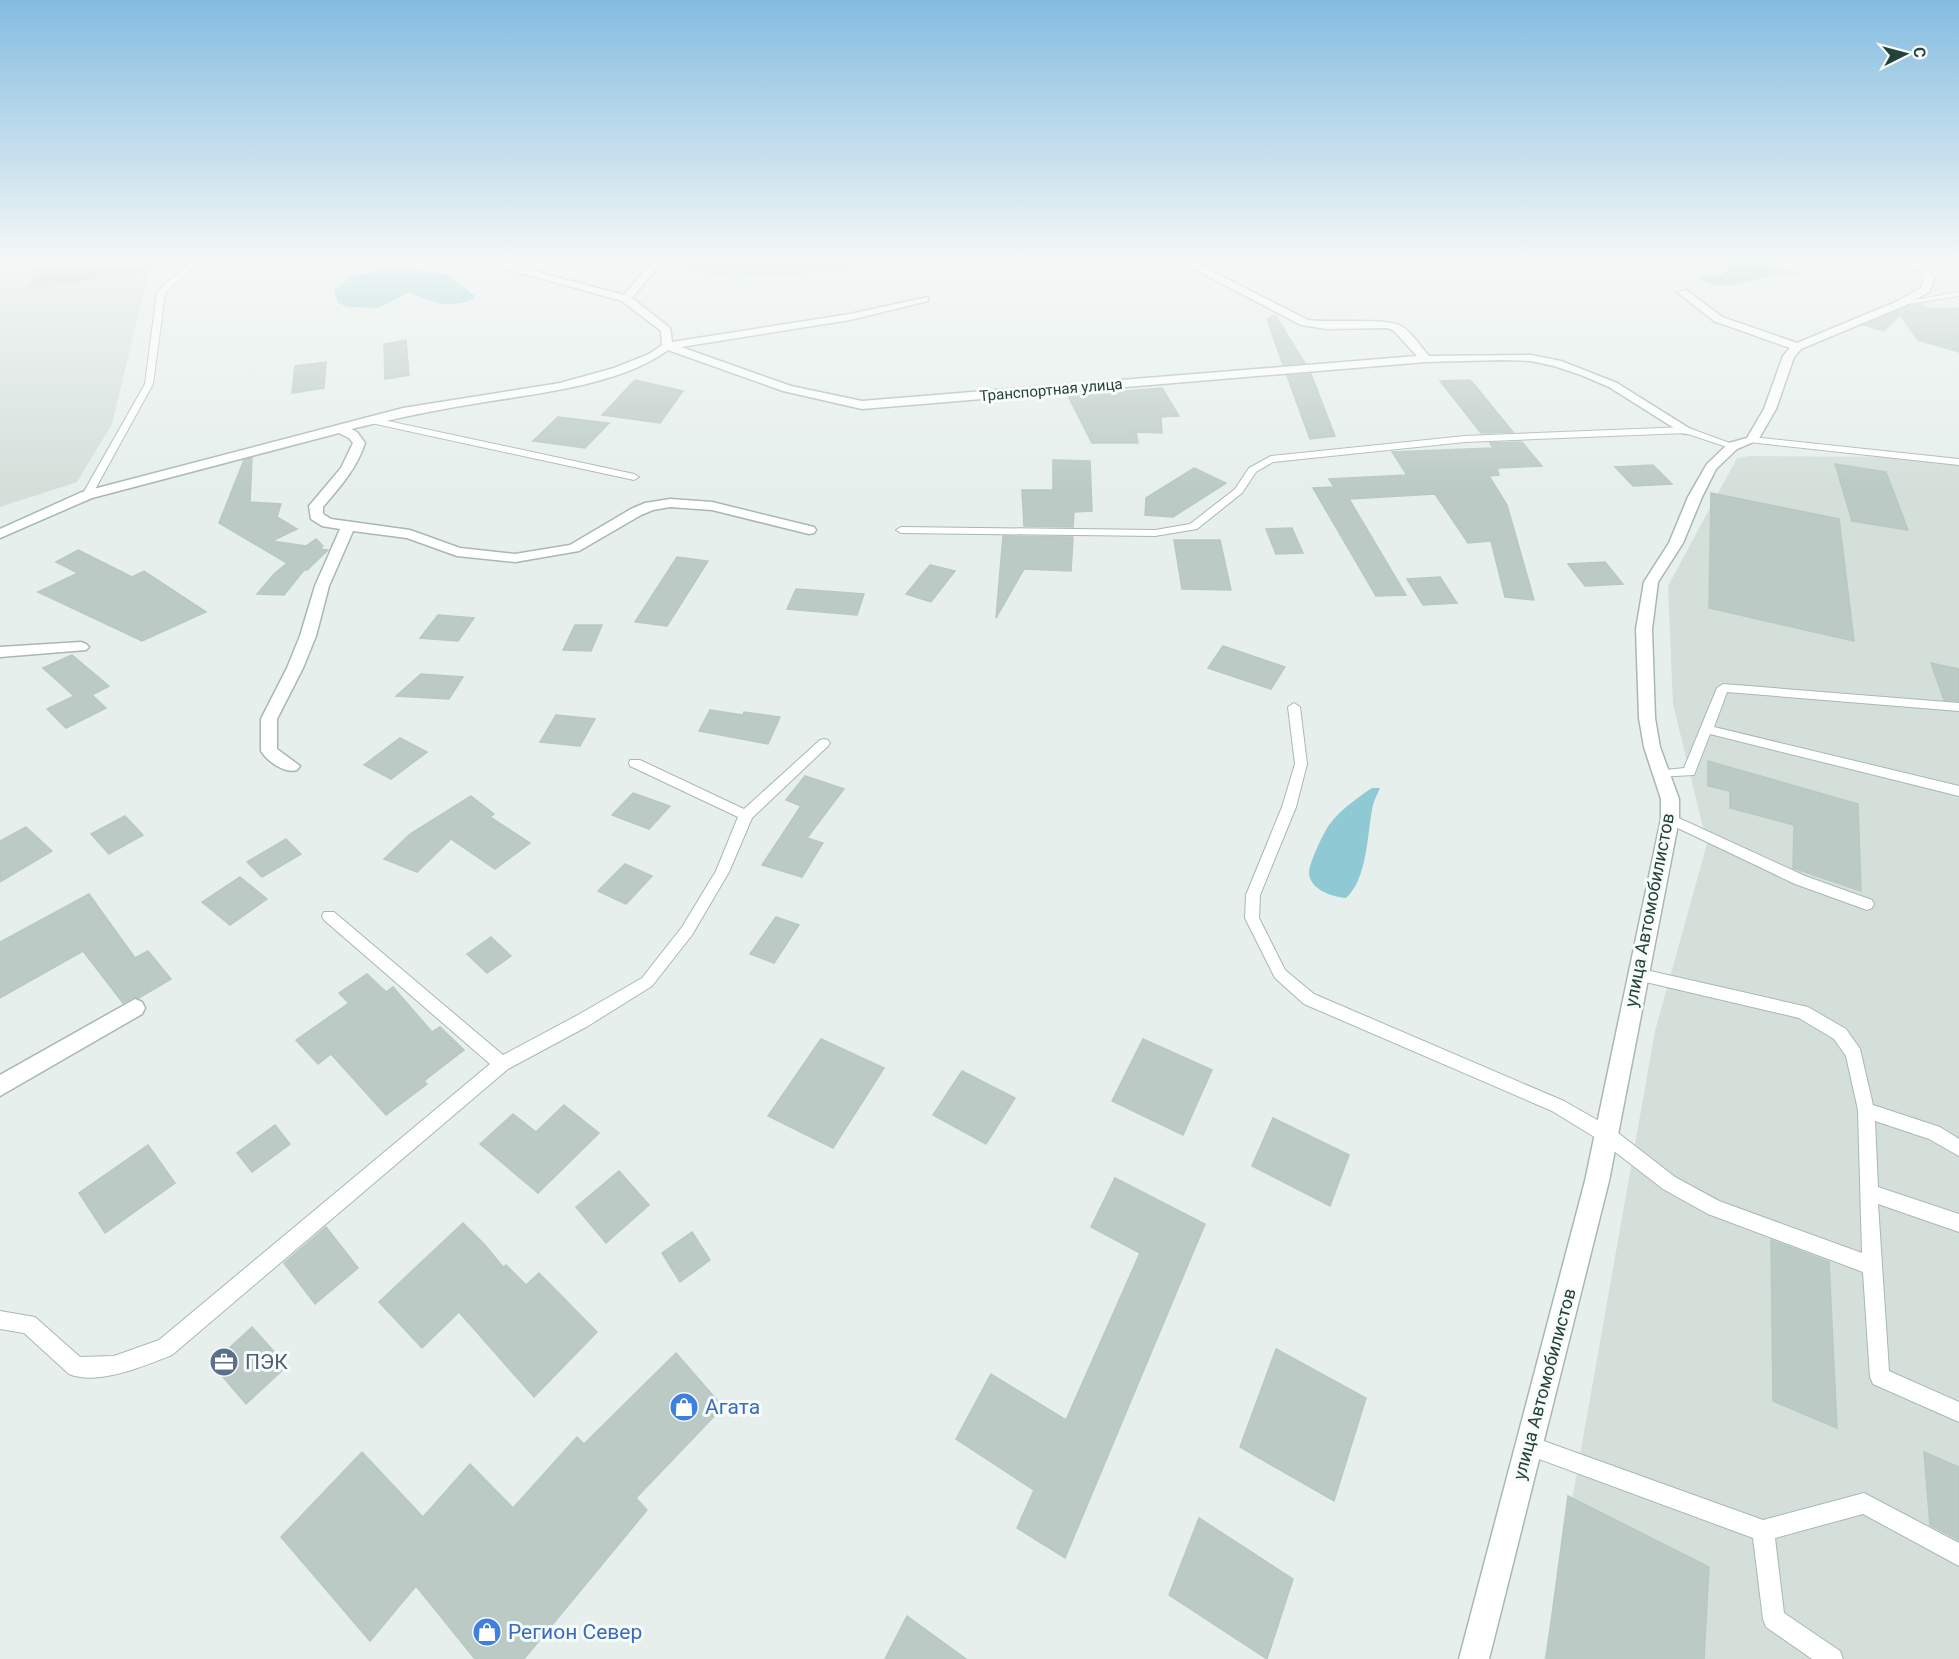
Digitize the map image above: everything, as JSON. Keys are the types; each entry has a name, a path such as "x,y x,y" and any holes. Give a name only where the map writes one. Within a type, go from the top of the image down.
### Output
{"street":[{"path":"666,334 667,346"},
{"path":"0,534 87,495 414,410 561,386 618,370 653,356 667,346 740,334"},
{"path":"1403,334 1426,359"},
{"path":"1757,334 1797,347 1827,334"},
{"name":"Транспортная улица","path":"667,346 794,393 862,405 1426,359 1531,358 1557,363 1613,385 1686,430"},
{"name":"улица Автомобилистов","path":"1474,1659 1607,1135 1636,974 1670,819 1670,799 1652,747 1647,718 1644,629 1651,582 1676,543 1695,497 1711,467 1743,443 1770,409 1789,356 1797,347"},
{"path":"341,429 353,435 359,443 347,469 316,506 316,516 327,524 410,534 457,552 515,558 574,548 636,512 651,506 670,503 712,506 809,530"},
{"path":"291,766 269,751 269,719 295,668 308,636 322,586 348,527"},
{"path":"0,652 81,646"},
{"path":"0,1086 135,1008"}],"lane":[{"path":"87,495 149,384 155,334"},
{"path":"374,421 634,477"},
{"path":"901,530 1155,533 1193,527 1216,512 1239,491 1252,470 1271,459 1465,439 1686,430 1743,443 1959,462"},
{"path":"1662,774 1689,772 1723,688 1959,707"},
{"path":"1294,707 1301,764 1289,807 1253,895 1252,918 1280,974 1309,999 1558,1106 1607,1135 1669,1183 1714,1208 1872,1266"},
{"path":"1706,729 1959,791"},
{"path":"0,1320 28,1324 76,1367 114,1366 165,1348 502,1064 582,1022 647,982 687,931 722,872 746,815 824,743"},
{"path":"635,763 746,815"},
{"path":"1670,819 1800,879 1867,904"},
{"path":"329,916 502,1064"},
{"path":"1636,974 1803,1012 1824,1022 1840,1034 1854,1054 1866,1110 1872,1266 1880,1377 1959,1412"},
{"path":"1866,1110 1934,1133 1959,1148"},
{"path":"1869,1192 1959,1223"},
{"path":"1527,1445 1763,1531 1864,1503 1959,1555"},
{"path":"1763,1531 1774,1619 1832,1659"}],"shaded area":[{"path":"0,334 133,334 112,424 77,482 0,507"},
{"path":"1751,456 1908,457 1959,465 1959,1659 1544,1659 1655,1031 1707,844 1673,704 1668,586 1737,458"}],"water":[{"path":"1372,788 1380,788 1373,807 1365,857 1358,880 1346,898 1329,894 1318,888 1310,879 1309,873 1314,856 1323,835 1333,820"}],"building":[{"path":"1272,334 1287,334 1305,363 1283,365"},
{"path":"1914,334 1959,334 1959,352 1918,340"},
{"path":"406,340 409,375 385,379 384,344"},
{"path":"326,362 324,388 292,393 295,366"},
{"path":"1311,374 1335,436 1310,439 1287,376"},
{"path":"635,380 683,391 660,423 602,415"},
{"path":"1470,380 1513,432 1481,433 1440,381"},
{"path":"1162,388 1179,416 1161,417 1162,433 1136,432 1138,443 1092,443 1068,396"},
{"path":"558,417 609,423 585,448 533,441"},
{"path":"1522,442 1542,466 1497,468 1499,475 1489,476 1507,505 1534,600 1505,597 1491,541 1468,543 1435,494 1349,499 1406,595 1376,596 1313,488 1334,487 1329,479 1407,475 1392,452 1493,448 1490,443"},
{"path":"252,458 250,502 281,504 277,517 297,529 272,541 306,546 316,539 323,546 320,549 328,550 307,570 304,570 284,595 257,594 287,563 219,523 244,460"},
{"path":"1053,460 1090,461 1092,511 1074,512 1073,527 1024,526 1022,490 1053,490"},
{"path":"1835,464 1886,472 1908,530 1852,521"},
{"path":"1653,465 1672,484 1633,486 1615,467"},
{"path":"1194,468 1226,483 1173,517 1145,515 1146,498"},
{"path":"1711,493 1839,519 1854,641 1709,608"},
{"path":"1292,528 1303,553 1276,554 1266,529"},
{"path":"1003,536 1073,537 1071,571 1024,569 996,618"},
{"path":"1174,540 1220,540 1231,590 1182,589"},
{"path":"78,550 132,577 144,571 206,612 142,641 38,592 78,573 56,562"},
{"path":"677,557 708,561 667,626 635,622"},
{"path":"1605,562 1623,584 1585,586 1568,564"},
{"path":"930,565 955,571 931,602 906,594"},
{"path":"1440,577 1457,603 1423,605 1407,579"},
{"path":"796,589 864,594 857,615 787,609"},
{"path":"438,615 474,618 458,641 420,638"},
{"path":"575,625 602,625 591,651 563,650"},
{"path":"1223,646 1285,667 1271,689 1208,668"},
{"path":"72,655 109,686 92,695 106,708 66,728 47,709 74,696 43,668"},
{"path":"1931,663 1959,669 1959,701 1944,700"},
{"path":"421,674 463,677 449,699 396,696"},
{"path":"710,710 780,717 768,744 699,731"},
{"path":"556,715 595,719 580,746 540,742"},
{"path":"400,738 427,752 391,779 364,765"},
{"path":"1708,761 1858,804 1861,891 1793,868 1794,825 1730,808 1730,791 1708,786"},
{"path":"805,776 844,789 807,838 823,843 802,877 762,865 801,806 786,800"},
{"path":"633,793 670,806 649,829 612,815"},
{"path":"471,796 494,814 490,817 530,843 495,869 451,839 417,872 384,859 410,834"},
{"path":"125,816 143,835 109,854 91,834"},
{"path":"26,827 52,851 0,882 0,841"},
{"path":"286,839 301,854 262,877 247,862"},
{"path":"625,864 652,876 626,904 598,891"},
{"path":"240,877 267,899 230,925 202,902"},
{"path":"89,894 135,958 148,951 171,979 139,998 134,997 123,1003 83,951 0,998 0,942"},
{"path":"776,917 799,925 774,963 750,954"},
{"path":"491,937 511,956 487,973 467,954"},
{"path":"367,974 386,992 393,987 432,1032 440,1027 464,1050 424,1081 427,1084 386,1115 331,1054 318,1064 296,1040 349,1003 339,993"},
{"path":"821,1039 884,1068 833,1148 768,1116"},
{"path":"1143,1039 1212,1070 1183,1135 1112,1101"},
{"path":"962,1071 1015,1098 986,1144 933,1115"},
{"path":"564,1105 599,1133 538,1193 480,1144 513,1114 536,1132"},
{"path":"1273,1118 1349,1155 1330,1206 1252,1166"},
{"path":"275,1125 290,1144 252,1172 237,1153"},
{"path":"148,1145 175,1183 105,1233 79,1193"},
{"path":"619,1171 649,1205 606,1243 576,1207"},
{"path":"1115,1178 1205,1224 1065,1558 1017,1528 1034,1490 956,1439 991,1374 1066,1420 1140,1253 1091,1227"},
{"path":"463,1223 503,1267 506,1265 526,1285 539,1273 597,1332 534,1397 459,1312 422,1348 379,1302"},
{"path":"326,1227 358,1268 315,1304 284,1263"},
{"path":"692,1232 710,1260 680,1282 662,1253"},
{"path":"1771,1240 1829,1262 1837,1428 1773,1401"},
{"path":"252,1327 287,1366 246,1404 212,1364"},
{"path":"1276,1349 1366,1398 1334,1501 1240,1447"},
{"path":"676,1353 723,1407 636,1498 647,1510 524,1659 475,1659 416,1586 370,1641 281,1537 362,1452 423,1517 470,1464 513,1508 577,1437 584,1444"},
{"path":"1924,1452 1959,1467 1959,1540 1930,1525"},
{"path":"1568,1496 1709,1567 1704,1659 1546,1659"},
{"path":"1199,1518 1293,1579 1267,1659 1169,1595"},
{"path":"907,1616 966,1659 885,1659"}],"place":[{"name":"ПЭК","path":"224,1362"},
{"name":"Агата","path":"684,1407"},
{"name":"Регион Север","path":"487,1632"}]}
